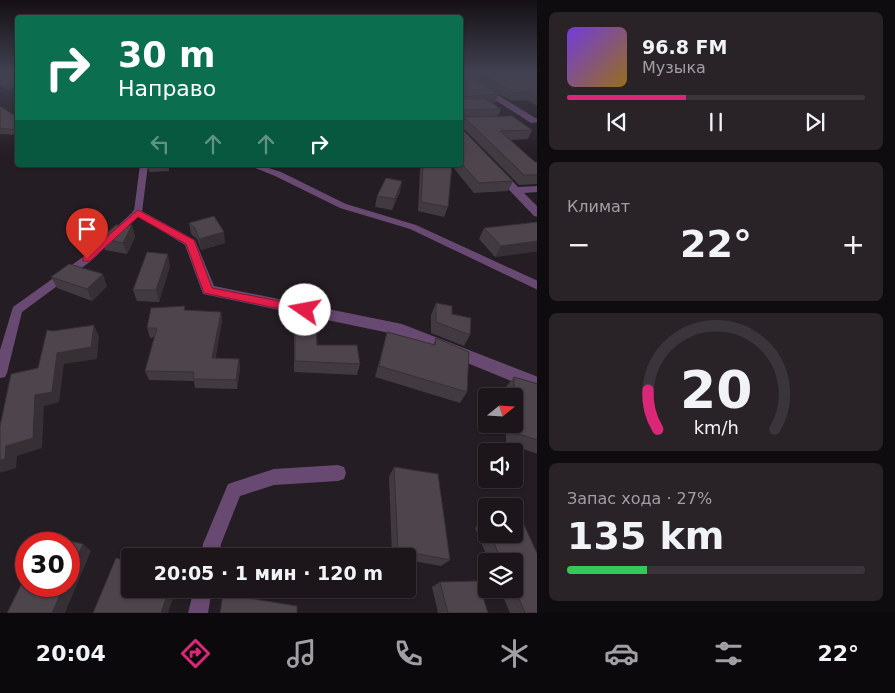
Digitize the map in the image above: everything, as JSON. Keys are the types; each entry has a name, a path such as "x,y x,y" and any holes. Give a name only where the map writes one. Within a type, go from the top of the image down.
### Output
{"street":[{"path":"501,100 536,121"},
{"path":"515,121 536,121"},
{"path":"487,161 537,213"},
{"path":"515,190 537,188"},
{"path":"138,212 191,242 208,290 402,330 537,385"}],"lane":[{"path":"0,373 17,310 87,259 138,212 144,167"},
{"path":"258,167 278,174 343,206 413,227 537,286"},
{"path":"211,548 234,490 274,477 338,473"},
{"path":"198,613 201,598"}],"building":[{"path":"463,100 487,100 501,109 463,110"},
{"path":"0,106 15,116 15,130 0,128"},
{"path":"512,116 532,130 500,131 537,162 537,175 524,175 464,118"},
{"path":"463,130 513,181 479,183 463,165"},
{"path":"423,167 452,167 448,207 421,202"},
{"path":"386,178 402,181 395,199 377,196"},
{"path":"214,216 224,232 199,239 195,228 189,223"},
{"path":"537,222 537,241 501,246 484,228"},
{"path":"73,224 99,225 87,236 72,233"},
{"path":"116,225 132,225 123,243 101,238"},
{"path":"147,252 168,254 156,290 133,290"},
{"path":"69,264 103,274 87,289 51,277"},
{"path":"436,303 452,306 452,314 471,318 470,335 436,322"},
{"path":"185,306 184,310 221,312 212,358 239,359 236,380 193,379 194,372 145,371 157,328 147,328 151,308"},
{"path":"295,321 316,322 317,345 357,345 360,364 295,361"},
{"path":"94,325 91,347 57,353 52,392 35,395 33,438 6,446 5,459 0,460 0,426 11,374 38,368 47,330 53,331"},
{"path":"387,332 435,345 436,338 469,352 467,392 379,366"},
{"path":"514,377 537,384 537,440 515,433 523,433 523,388 514,388"},
{"path":"394,467 438,474 450,560 416,553 416,548 398,548"},
{"path":"523,523 537,553 537,613 525,613 519,598 523,598 523,553 498,553 494,543 523,543"},
{"path":"116,558 121,559 121,598 166,598 161,613 93,613"},
{"path":"478,581 478,598 483,598 488,613 448,613 440,582"},
{"path":"15,597 59,597 52,613 7,613"},
{"path":"222,598 248,598 297,606 297,613 220,613"}],"route":[{"path":"87,259 138,212 191,242 208,290 305,310"}]}
